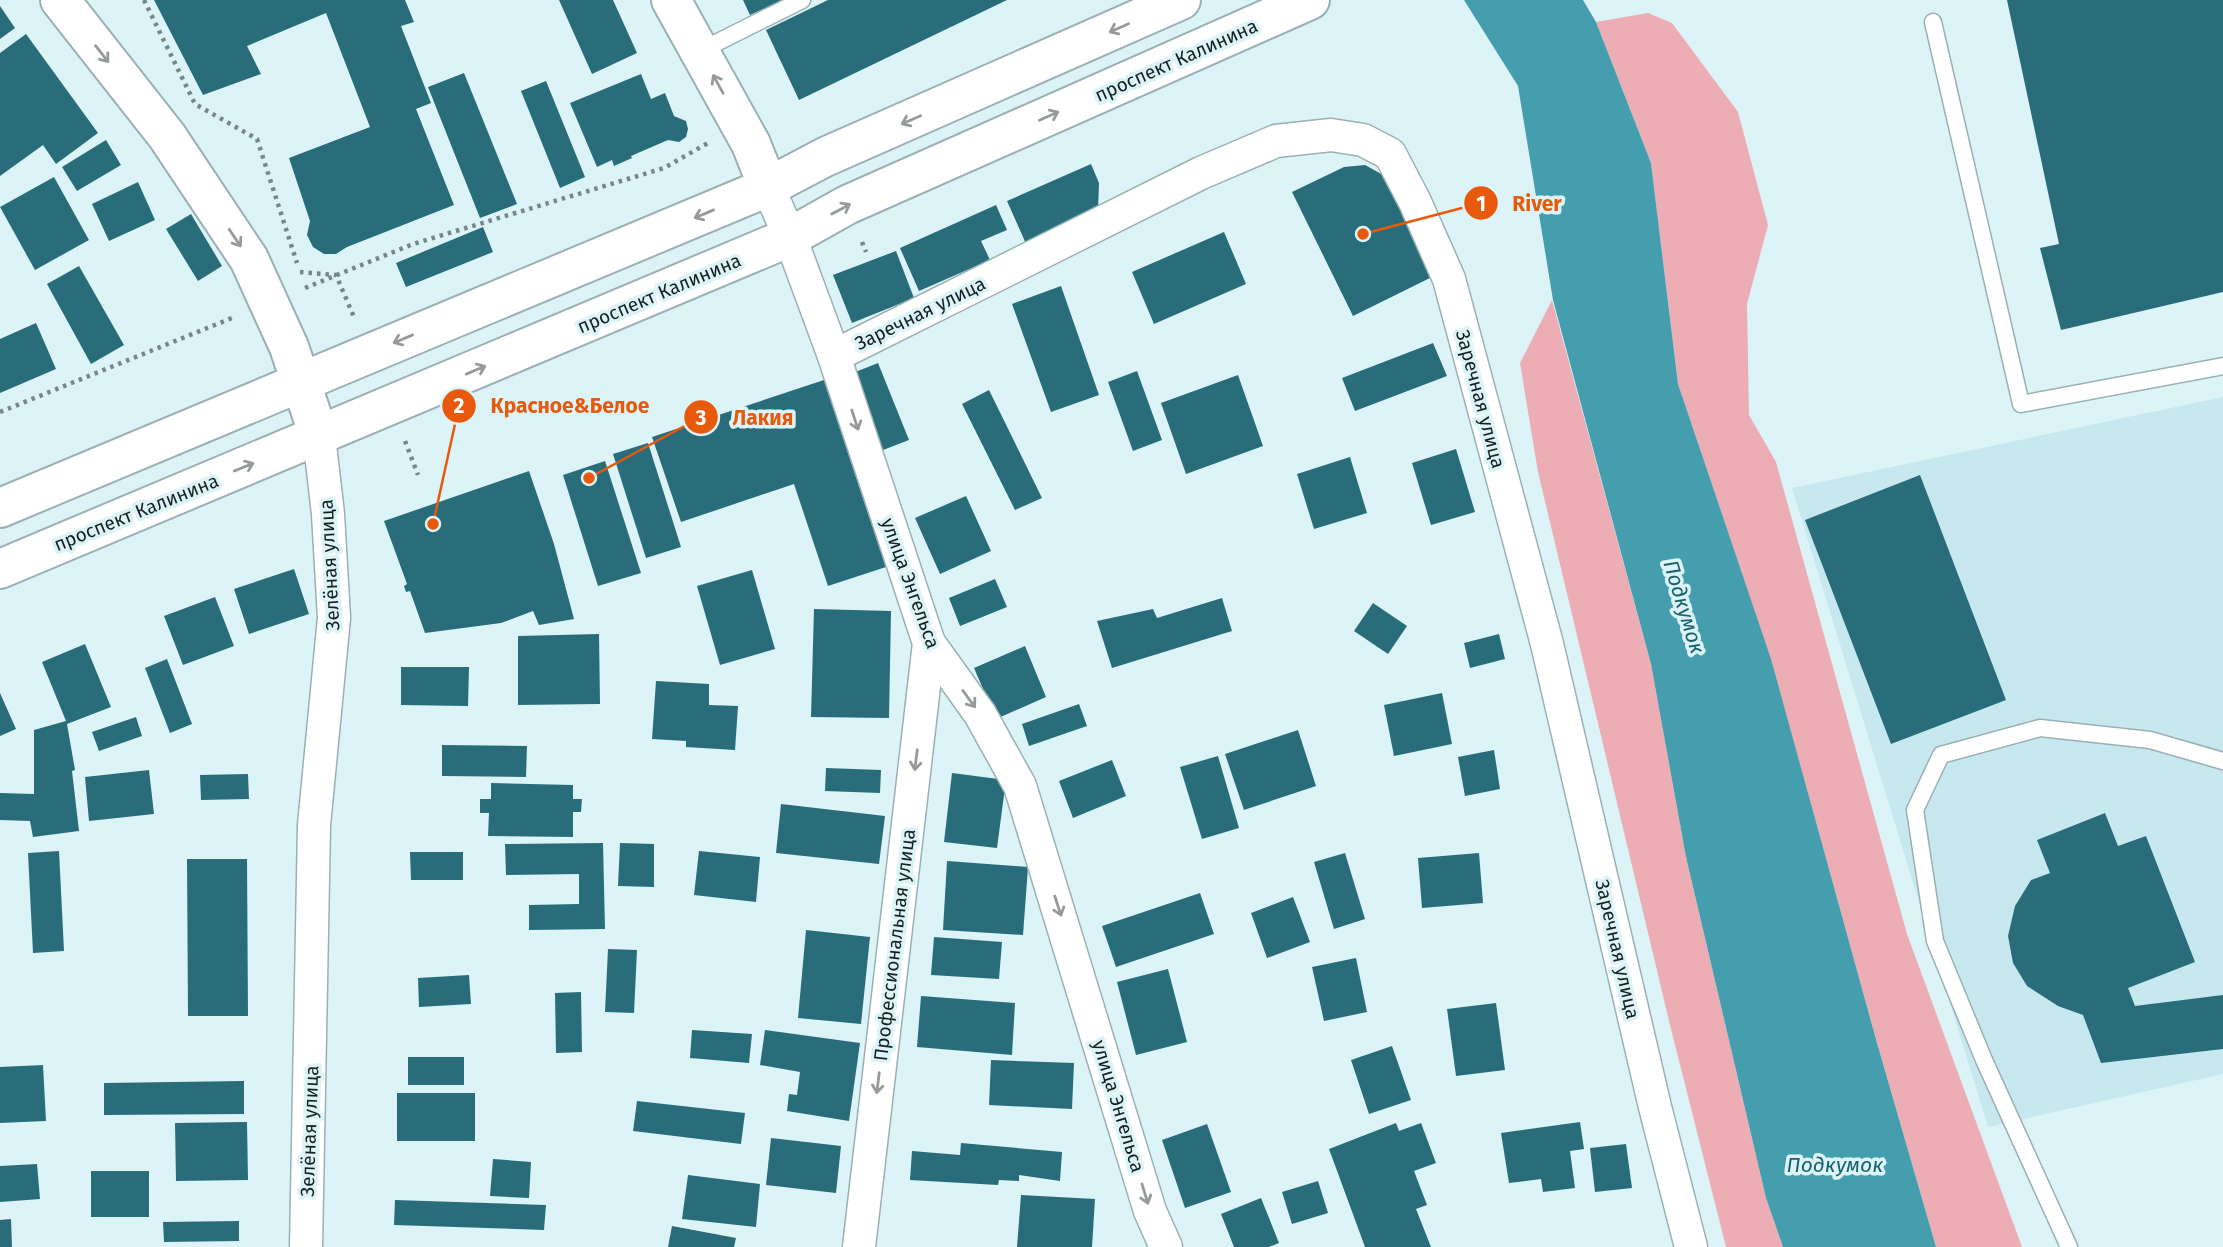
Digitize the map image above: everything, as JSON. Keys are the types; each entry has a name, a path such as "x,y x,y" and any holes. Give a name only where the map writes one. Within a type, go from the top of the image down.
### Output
{"main road":[{"name":"Зелёная улица","path":"60,0 167,136 249,259 289,347 319,436"},
{"name":"улица Энгельса","path":"671,0 751,144 768,187"},
{"path":"0,508 768,187 825,157 1181,0"},
{"name":"проспект Калинина","path":"0,569 790,237 847,205 1310,0"}],"street":[{"name":"Заречная улица","path":"834,356 1201,173 1276,141 1331,135 1363,140 1390,153 1449,279 1547,644 1655,1107 1691,1247"},
{"name":"улица Энгельса","path":"768,187 790,237 834,356 929,643 980,714 1020,786 1150,1211 1166,1247"},
{"name":"Зелёная улица","path":"306,1247 314,825 334,618 328,514 319,436"},
{"name":"Профессиональная улица","path":"859,1247 929,643"}],"lane":[{"path":"700,51 802,0"},
{"path":"1933,22 2021,404 2223,366"},
{"path":"2069,1247 1984,1060 1935,941 1915,810 1941,755 2040,728 2150,740 2223,761"}],"path":[{"path":"144,0 195,103 257,139 300,272 336,275"},
{"path":"0,412 413,244 663,168 741,125"},
{"path":"336,275 370,353"},
{"path":"392,406 418,475"}],"shaded area":[{"path":"1648,13 1672,23 1738,112 1768,225 1747,304 1749,415 1776,462 1907,934 2022,1247 1936,1247 1771,660 1678,384 1651,163 1596,22"},
{"path":"1552,300 1651,664 1686,857 1766,1198 1783,1247 1726,1247 1670,1025 1538,472 1520,363"},
{"path":"2223,397 2223,1074 1988,1127 1792,488"}],"water":[{"name":"Подкумок","path":"1464,0 1583,0 1596,22 1651,163 1678,384 1771,659 1936,1247 1783,1247 1766,1198 1686,857 1651,664 1553,300 1518,86"}],"building":[{"path":"154,0 405,0 414,22 401,26 431,103 416,109 454,205 347,247 336,254 324,254 313,247 307,235 310,221 289,158 370,127 326,13 247,46 261,74 203,95"},
{"path":"559,0 613,0 637,53 592,74"},
{"path":"743,0 782,0 750,15"},
{"path":"828,0 1007,0 799,100 766,30"},
{"path":"2007,0 2223,0 2223,292 2061,330 2040,248 2059,244"},
{"path":"0,6 15,28 0,39"},
{"path":"26,34 98,133 56,164 43,145 0,176 0,53"},
{"path":"464,73 517,204 480,218 428,87"},
{"path":"641,74 651,99 665,93 674,116 686,121 686,137 679,142 668,140 614,166 612,160 597,167 570,103"},
{"path":"546,81 585,177 560,188 521,91"},
{"path":"106,140 121,165 77,191 62,167"},
{"path":"1091,164 1099,183 1098,211 1027,246 1007,201"},
{"path":"1365,165 1385,176 1434,276 1353,316 1292,192 1344,167"},
{"path":"54,177 89,240 35,270 0,207"},
{"path":"138,182 155,220 109,241 92,204"},
{"path":"996,205 1007,230 981,241 990,260 919,291 900,248"},
{"path":"191,214 222,266 198,281 166,229"},
{"path":"483,227 493,252 406,287 396,263"},
{"path":"1224,232 1246,284 1154,324 1132,272"},
{"path":"896,251 914,298 852,323 833,275"},
{"path":"79,266 124,345 91,364 47,284"},
{"path":"1061,286 1099,395 1051,412 1012,304"},
{"path":"36,323 56,369 0,393 0,339"},
{"path":"1433,343 1447,376 1355,411 1342,378"},
{"path":"878,363 909,440 883,450 853,373"},
{"path":"1137,371 1162,440 1133,451 1108,382"},
{"path":"1238,375 1263,446 1186,474 1161,403"},
{"path":"824,380 886,567 828,586 794,484 681,522 652,437"},
{"path":"989,390 1042,498 1015,510 962,404"},
{"path":"648,443 681,547 646,558 613,454"},
{"path":"1456,449 1475,512 1431,525 1412,463"},
{"path":"1350,457 1367,513 1314,529 1297,474"},
{"path":"605,461 641,573 598,586 563,475"},
{"path":"529,471 554,544 574,619 539,625 533,611 501,623 425,633 410,591 406,592 404,586 407,584 384,521"},
{"path":"1920,475 2006,700 1891,744 1805,520"},
{"path":"966,496 991,551 940,574 915,518"},
{"path":"294,569 309,614 249,634 234,589"},
{"path":"752,570 775,649 720,665 697,586"},
{"path":"995,579 1007,607 960,626 949,598"},
{"path":"215,597 234,646 183,665 164,616"},
{"path":"1222,598 1232,631 1112,668 1097,621 1153,609 1157,618"},
{"path":"1373,603 1407,626 1388,654 1354,631"},
{"path":"814,609 891,611 889,718 811,717"},
{"path":"599,634 600,704 518,705 518,636"},
{"path":"1499,634 1505,659 1470,668 1464,643"},
{"path":"85,644 111,707 67,724 75,770 72,771 79,831 33,837 30,821 0,820 0,793 34,794 34,730 66,721 42,662"},
{"path":"1025,646 1046,697 996,719 974,668"},
{"path":"167,659 192,724 170,733 145,668"},
{"path":"401,667 469,667 468,706 401,705"},
{"path":"656,681 709,684 709,705 738,706 735,750 686,747 686,741 652,739"},
{"path":"0,693 16,729 0,736"},
{"path":"1442,693 1452,744 1394,756 1384,705"},
{"path":"1079,704 1087,726 1029,746 1022,724"},
{"path":"136,717 142,736 99,751 92,732"},
{"path":"1298,730 1316,786 1244,810 1225,754"},
{"path":"442,745 527,746 526,777 442,776"},
{"path":"1494,750 1500,789 1465,796 1458,757"},
{"path":"1218,756 1239,828 1202,839 1180,767"},
{"path":"1112,760 1126,796 1073,818 1059,781"},
{"path":"826,768 881,770 880,793 825,791"},
{"path":"149,770 154,814 89,821 85,777"},
{"path":"952,773 1006,780 997,848 944,842"},
{"path":"248,774 249,799 201,800 200,775"},
{"path":"491,783 573,785 573,799 582,799 581,812 573,812 573,837 488,836 489,813 480,813 480,799 491,799"},
{"path":"781,804 885,816 879,864 776,853"},
{"path":"2105,813 2118,846 2146,836 2195,962 2128,988 2135,1006 2223,995 2223,1049 2101,1063 2083,1015 2058,1006 2027,986 2013,963 2008,936 2015,906 2031,880 2050,873 2037,840"},
{"path":"603,843 605,929 529,930 529,905 579,904 579,874 506,875 505,844"},
{"path":"620,843 654,844 654,887 618,886"},
{"path":"59,851 64,951 33,953 28,853"},
{"path":"699,851 760,857 756,902 694,895"},
{"path":"410,852 463,852 463,880 411,880"},
{"path":"1345,853 1365,919 1334,929 1314,862"},
{"path":"1479,853 1483,903 1422,908 1418,858"},
{"path":"187,859 247,859 248,1016 188,1016"},
{"path":"947,861 1028,867 1023,935 943,930"},
{"path":"1200,893 1214,934 1116,967 1102,926"},
{"path":"1293,897 1310,942 1267,958 1251,913"},
{"path":"806,930 870,937 861,1024 798,1018"},
{"path":"934,937 1002,942 999,979 931,975"},
{"path":"608,949 637,950 634,1013 605,1012"},
{"path":"1356,958 1367,1012 1324,1021 1312,967"},
{"path":"1168,969 1187,1042 1136,1055 1117,982"},
{"path":"469,975 471,1004 419,1007 418,978"},
{"path":"581,992 582,1052 556,1053 555,993"},
{"path":"921,996 1015,1003 1012,1055 917,1047"},
{"path":"1496,1003 1505,1070 1456,1076 1447,1009"},
{"path":"692,1030 752,1034 749,1063 690,1058"},
{"path":"765,1030 860,1043 849,1121 787,1111 789,1094 797,1095 800,1072 760,1065"},
{"path":"1392,1046 1411,1100 1369,1114 1351,1060"},
{"path":"408,1057 464,1057 464,1085 408,1085"},
{"path":"991,1060 1074,1063 1072,1109 989,1105"},
{"path":"43,1065 46,1121 0,1123 0,1067"},
{"path":"244,1081 244,1114 104,1115 104,1083"},
{"path":"397,1093 475,1093 475,1141 397,1141"},
{"path":"637,1101 745,1113 741,1144 633,1131"},
{"path":"247,1122 248,1180 176,1181 175,1123"},
{"path":"1580,1122 1584,1149 1570,1151 1575,1188 1543,1192 1541,1179 1509,1183 1501,1133"},
{"path":"1396,1123 1399,1131 1421,1123 1436,1163 1414,1171 1427,1205 1416,1209 1431,1247 1365,1247 1329,1149"},
{"path":"1207,1124 1231,1192 1185,1208 1162,1140"},
{"path":"771,1138 841,1146 836,1193 766,1185"},
{"path":"961,1143 1062,1152 1060,1181 1019,1175 1019,1181 999,1180 998,1185 910,1180 912,1151 960,1155"},
{"path":"1626,1144 1632,1188 1595,1192 1590,1148"},
{"path":"493,1159 531,1162 529,1198 490,1196"},
{"path":"37,1164 40,1199 0,1202 0,1166"},
{"path":"91,1171 149,1171 149,1217 91,1217"},
{"path":"688,1175 760,1184 756,1227 682,1219"},
{"path":"1318,1181 1328,1213 1292,1224 1282,1192"},
{"path":"1021,1195 1095,1199 1092,1247 1017,1247"},
{"path":"1261,1198 1279,1243 1269,1247 1234,1247 1221,1214"},
{"path":"395,1200 546,1205 544,1230 394,1225"},
{"path":"11,1219 12,1247 0,1247 0,1220"},
{"path":"239,1221 239,1241 164,1242 163,1222"},
{"path":"672,1226 736,1238 734,1247 668,1247"}],"place":[{"name":"River","path":"1363,234"},
{"name":"Лакия","path":"589,478"},
{"name":"Красное&Белое","path":"433,524"}]}
